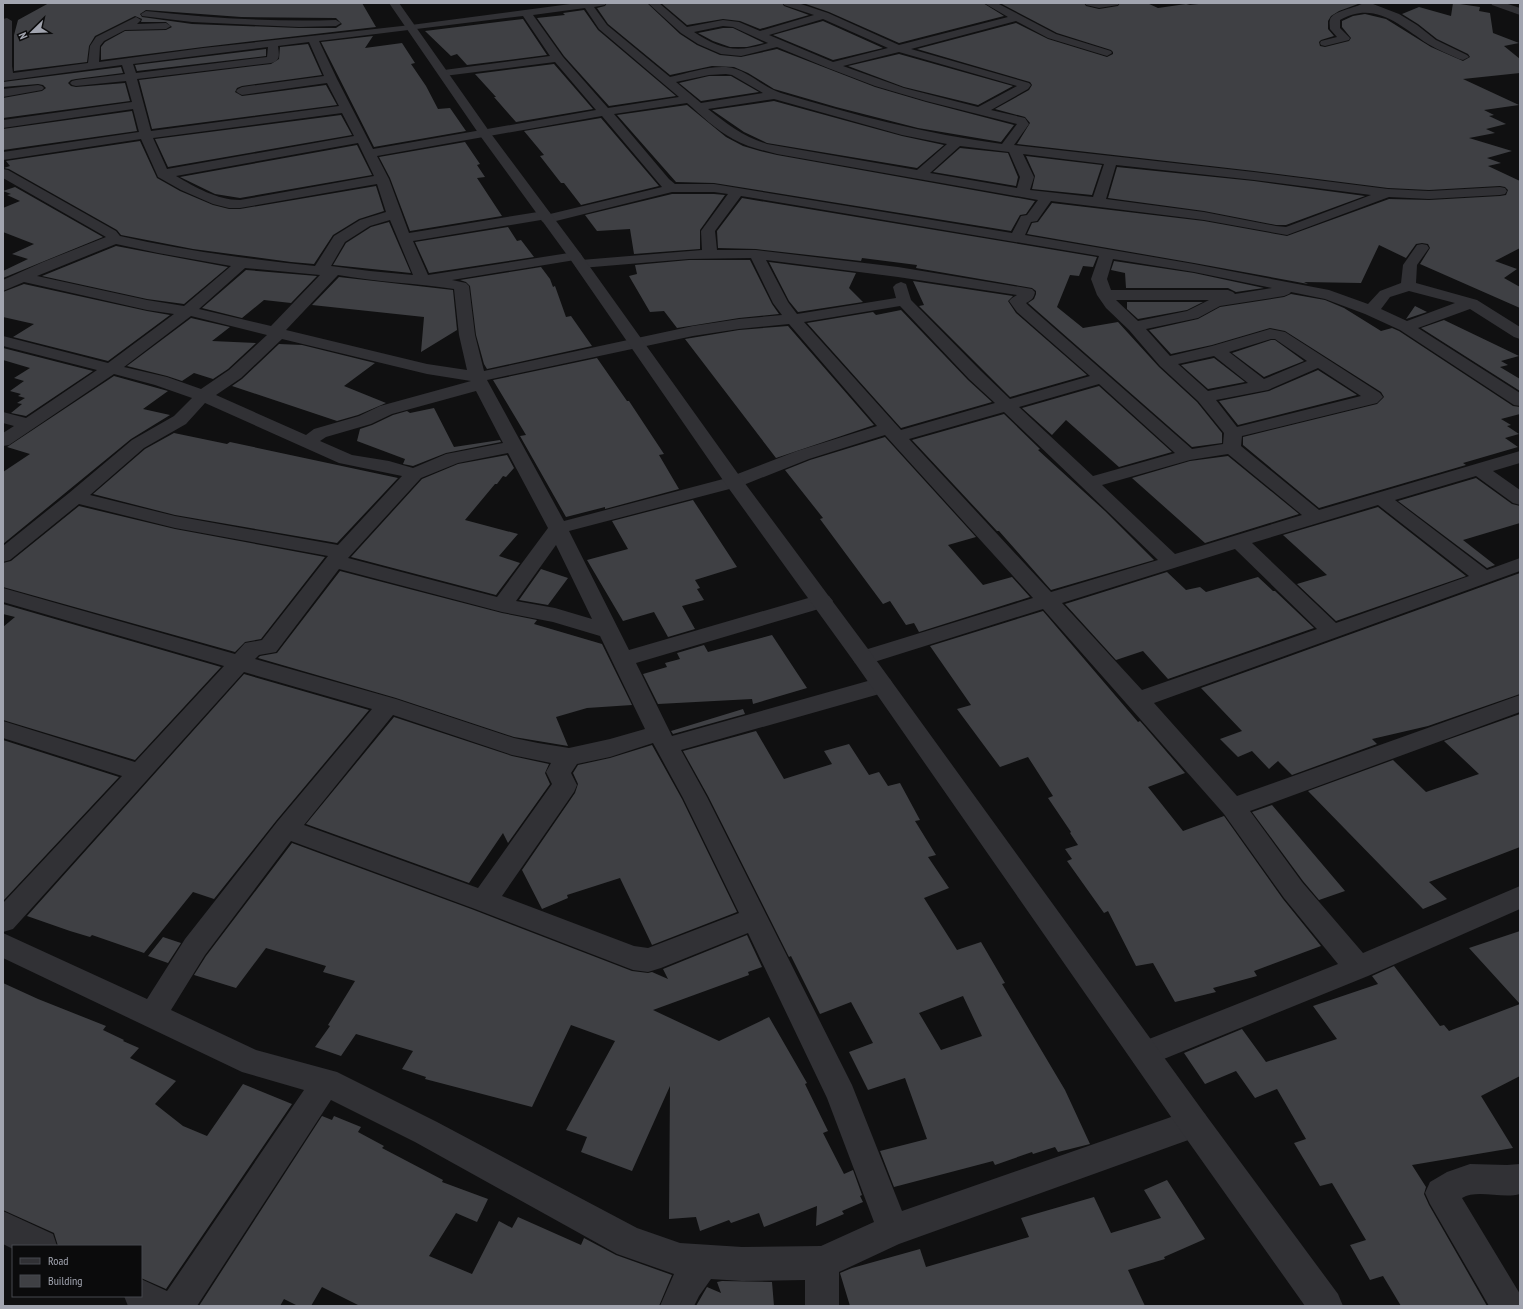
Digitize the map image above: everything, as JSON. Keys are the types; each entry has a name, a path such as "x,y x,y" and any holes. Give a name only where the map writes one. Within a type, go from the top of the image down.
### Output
{"street":[{"path":"7,21 5,77 226,48 313,39 400,17 526,13 604,3"},
{"path":"653,3 672,22 685,31 714,48 729,53 747,51 778,43"},
{"path":"788,3 821,11 897,48 1025,85 1024,87 980,111"},
{"path":"988,3 1052,36 1108,53"},
{"path":"1090,3 1099,5 1114,3"},
{"path":"1496,3 1520,12"},
{"path":"588,5 603,27 693,103 736,137 752,144 1047,197 1204,216 1287,231 1388,193"},
{"path":"1325,43 1345,38 1335,29 1335,19 1342,14 1367,5 1395,16 1413,27 1432,42 1463,57"},
{"path":"93,65 94,46 100,40 160,7"},
{"path":"759,35 821,11"},
{"path":"526,13 552,52 664,182 672,188"},
{"path":"146,14 233,21 299,24 345,22"},
{"path":"400,17 443,65 485,134 578,260 734,482 863,658 1194,1124 1326,1306"},
{"path":"832,66 1016,18"},
{"path":"123,27 199,25 233,21"},
{"path":"685,31 730,23 832,66 898,90 949,105 1021,121 1023,124 1009,148"},
{"path":"313,39 331,79 382,179 394,214 423,280"},
{"path":"64,84 132,76 234,72 274,59 273,43"},
{"path":"226,48 242,91 258,120"},
{"path":"533,48 552,52"},
{"path":"443,65 552,52"},
{"path":"127,61 146,135 152,151 163,174 186,187 218,201 229,204 263,201 382,179"},
{"path":"668,81 718,69 728,70 735,72 774,95 906,132 957,142 1388,193 1429,195 1500,191"},
{"path":"3,93 47,86 42,72"},
{"path":"242,91 331,79"},
{"path":"369,154 604,112 774,95"},
{"path":"3,124 138,105"},
{"path":"3,156 347,108"},
{"path":"163,174 362,139"},
{"path":"920,175 957,142"},
{"path":"1009,148 1027,177 1023,192"},
{"path":"1098,202 1111,161"},
{"path":"3,173 111,234 115,239"},
{"path":"405,238 546,217 672,188 714,188 1107,253 1329,294 1406,327 1520,401"},
{"path":"710,255 708,231 737,192"},
{"path":"1016,238 1026,219 1032,218 1047,197"},
{"path":"3,556 76,497 138,444 180,420 203,396 235,374 276,333 327,271 339,240 365,223 394,214"},
{"path":"3,286 115,239 158,249 242,263 423,280 461,286 467,335 479,381 558,528 663,740 695,797 841,1095 893,1230"},
{"path":"1408,286 1410,265 1422,248"},
{"path":"1107,253 1100,279 1105,295 1112,305 1135,327 1166,362 1204,397 1233,440 1316,517"},
{"path":"756,254 781,303 793,319 892,433 1138,700 1233,806 1293,890 1358,968"},
{"path":"423,280 578,260 756,254 898,272 1026,292 1026,296 1017,301 1023,309 1188,455"},
{"path":"3,442 113,368 188,311 218,286 242,263"},
{"path":"898,272 904,301 975,375 1172,562"},
{"path":"22,277 147,305 188,311 479,381"},
{"path":"1371,311 1385,294 1408,286 1471,303 1520,334"},
{"path":"1135,327 1192,316 1216,302 1301,289"},
{"path":"1105,295 1261,295"},
{"path":"307,442 320,434 365,420 386,410 479,381 636,342 693,331 739,324 793,319 904,301"},
{"path":"1406,327 1471,303"},
{"path":"1089,483 1188,455 1374,397 1286,338 1276,334 1270,334 1217,350 1166,362"},
{"path":"3,341 161,381 203,396 346,459 389,467 414,474"},
{"path":"1217,350 1262,386"},
{"path":"1204,397 1262,386 1320,362"},
{"path":"502,605 558,528 734,482 803,455 1006,404 1102,378"},
{"path":"3,417 28,424"},
{"path":"3,921 139,772 242,663 254,648 268,648 338,557 414,474 453,458 514,446"},
{"path":"863,658 1316,517 1520,457"},
{"path":"1478,469 1520,499"},
{"path":"76,497 152,517 338,557 502,605 555,615 609,631"},
{"path":"1381,498 1485,578"},
{"path":"1239,542 1333,632"},
{"path":"1138,700 1485,578 1520,564"},
{"path":"3,595 388,705 512,746 569,757 610,748 663,740 882,685"},
{"path":"623,659 822,601"},
{"path":"1233,806 1520,703"},
{"path":"152,1016 195,947 286,829 388,705"},
{"path":"3,729 139,772"},
{"path":"484,901 565,785 558,772 569,757"},
{"path":"286,829 484,901 633,958 648,960 754,918"},
{"path":"1144,1054 1358,968 1520,898"},
{"path":"3,945 252,1062 326,1082 426,1132 629,1242 680,1260 742,1264 822,1263 893,1230 1194,1124"},
{"path":"177,1306 326,1082"},
{"path":"1508,1306 1441,1193 1457,1184 1469,1180 1512,1181 1520,1179"},
{"path":"3,1227 39,1245"},
{"path":"677,1306 687,1284 703,1262"},
{"path":"822,1263 822,1306"},
{"path":"142,1296 162,1306"}],"building":[{"path":"49,3 362,3 376,27 101,60 101,47 105,42 125,31 166,30 172,27 166,22 141,22 142,19 135,16 95,36 89,46 87,62 14,71 14,35 18,20","holes":["146,10 241,17 336,18 342,24 336,28 192,24 142,17 140,14"]},
{"path":"607,3 647,3 680,34 697,45 720,55 741,57 777,49 875,87 1014,125 1001,142 918,128 836,107 774,89 748,73 734,67 712,66 670,75 608,24 597,8 605,6"},
{"path":"661,3 782,3 784,6 809,15 760,29 740,21 723,19 687,25"},
{"path":"803,3 983,3 1004,16 899,43 829,12"},
{"path":"1000,3 1084,3 1086,6 1099,9 1118,6 1120,3 1147,3 1158,8 1207,3 1355,3 1358,4 1339,11 1331,16 1328,21 1328,29 1334,36 1321,40 1319,42 1320,46 1325,47 1349,41 1351,38 1342,27 1342,21 1353,16 1365,14 1386,19 1431,47 1463,61 1470,57 1468,54 1437,39 1402,14 1419,7 1451,16 1453,3 1480,7 1479,11 1490,13 1493,33 1519,43 1504,46 1520,59 1520,73 1463,79 1519,105 1484,110 1494,115 1489,116 1506,124 1486,129 1495,133 1469,138 1512,151 1487,158 1501,163 1488,166 1520,181 1520,248 1495,261 1517,269 1504,278 1520,287 1520,308 1420,264 1430,248 1428,244 1422,243 1416,244 1406,258 1379,245 1361,283 1304,282 1308,284 1027,234 1032,223 1038,222 1052,203 1204,221 1287,236 1389,199 1429,200 1500,196 1506,195 1508,190 1505,187 1500,186 1429,190 1388,188 1017,144 1030,123 1025,117 995,109 1029,90 1032,85 1030,82 917,49 1016,23 1048,39 1107,57 1113,54 1113,52 1111,50 1057,33"},
{"path":"584,10 598,30 676,96 609,106 564,56 537,18 565,15 563,13"},
{"path":"523,19 547,55 467,65 457,54 451,56 425,31"},
{"path":"823,21 883,48 833,60 773,35"},
{"path":"723,28 733,28 764,43 747,47 730,47 713,41 698,33"},
{"path":"373,36 365,48 402,43 415,63 411,64 426,86 438,109 450,108 466,131 374,147 321,42"},
{"path":"308,44 322,75 242,86 237,88 235,92 242,96 326,85 337,105 152,129 139,80 271,64 279,59 280,47"},
{"path":"266,49 266,56 137,71 135,65"},
{"path":"899,54 1013,86 978,105 904,87 848,66"},
{"path":"554,64 593,109 516,122 475,74"},
{"path":"121,67 123,73 76,79 71,80 68,83 71,86 76,87 125,83 130,101 3,118 3,98 42,91 46,88 43,85 38,84 3,87 3,82"},
{"path":"709,76 731,76 759,92 701,101 679,83"},
{"path":"774,101 902,136 944,145 917,168 767,143 744,132 712,110"},
{"path":"687,105 726,137 743,146 760,151 1035,201 1026,214 1020,215 1011,231 714,183 676,182 617,115"},
{"path":"132,111 137,131 3,150 3,129"},
{"path":"341,115 352,135 168,167 155,139"},
{"path":"601,118 659,186 581,205 564,183 561,183 540,156 544,155 524,131"},
{"path":"140,141 157,178 180,191 213,205 229,209 240,209 376,186 384,211 359,219 333,235 314,264 291,262 193,249 121,235 117,230 9,169 4,168 10,166 6,161"},
{"path":"465,142 480,164 477,165 485,177 477,178 502,216 410,231 390,178 379,157"},
{"path":"357,145 372,175 240,198 215,194 180,177"},
{"path":"960,148 1008,153 1018,177 1016,186 933,172"},
{"path":"1026,156 1102,165 1092,195 1032,189 1035,176"},
{"path":"1117,167 1254,181 1365,196 1286,225 1276,225 1204,211 1108,198"},
{"path":"15,187 103,237 3,278 3,271 28,259 12,254 34,244 3,232 3,208 20,201 7,195 11,194 3,191"},
{"path":"672,194 725,195 700,230 700,249 634,254 630,229 597,231 585,215"},
{"path":"742,198 1097,257 1093,267 1083,266 1079,276 1070,275 1057,307 1083,328 1118,322 1159,367 1197,402 1222,433 1222,443 1192,447 1028,303 1034,299 1036,294 1036,291 1032,288 916,268 917,265 862,258 861,261 756,249 718,248 717,231"},
{"path":"389,222 411,273 333,265 346,243 371,227"},
{"path":"508,227 517,241 521,240 534,257 429,273 415,242"},
{"path":"116,246 228,267 184,304 147,299 42,276"},
{"path":"689,260 750,260 772,304 779,314 739,318 677,328 664,311 650,312 629,276 637,274 635,265"},
{"path":"1114,261 1194,273 1264,288 1236,292 1228,288 1126,288 1125,273 1111,270"},
{"path":"769,262 856,273 849,288 863,302 798,312 789,301"},
{"path":"541,267 550,279 553,287 555,286 566,317 571,316 592,346 487,369 484,364 476,335 470,286 466,282 460,280"},
{"path":"246,270 317,276 291,303 264,300 242,318 202,308"},
{"path":"339,277 453,290 457,330 421,352 424,317 312,305"},
{"path":"913,281 1013,296 1008,301 1016,313 1087,375 1010,397 919,306 924,305"},
{"path":"24,284 170,315 108,361 13,337 34,324 3,317 3,292"},
{"path":"1291,294 1325,300 1344,308 1381,331 1392,328 1399,331 1513,406 1520,407 1520,414 1501,419 1511,425 1507,426 1519,434 1505,438 1518,447 1463,463 1466,465 1319,508 1243,445 1243,437 1377,404 1384,397 1381,392 1285,331 1270,328 1212,345 1171,354 1149,330 1198,319 1220,307 1284,297"},
{"path":"1127,302 1203,302 1187,310 1138,319 1127,309"},
{"path":"1415,306 1427,312 1406,319"},
{"path":"901,310 968,380 992,402 901,428 807,323 873,312 876,315"},
{"path":"191,318 230,327 212,341 256,343 228,369 213,379 194,373 182,381 127,366"},
{"path":"1444,320 1519,356 1501,361 1508,365 1500,367 1520,379 1520,391 1421,328"},
{"path":"788,326 874,425 776,458 685,339 739,330"},
{"path":"1275,340 1304,361 1264,377 1232,353"},
{"path":"279,344 302,345 375,363 344,386 386,403 358,415 337,421 232,386 242,379"},
{"path":"3,348 93,371 26,416 11,413 22,404 17,403 25,398 18,396 21,394 10,391 24,381 14,378 30,368 3,360"},
{"path":"597,358 627,401 629,401 664,454 659,455 679,489 605,509 605,507 566,517 520,436 526,435 493,380"},
{"path":"1214,358 1245,382 1208,389 1181,365"},
{"path":"1318,370 1357,395 1238,425 1219,401 1269,391"},
{"path":"114,376 168,391 143,409 170,415 131,439 3,544 3,472 30,454 7,447"},
{"path":"1099,386 1172,452 1119,467 1066,420 1052,435 1022,408"},
{"path":"434,408 454,447 500,440 501,442 446,453 413,466 403,464 405,459 357,441 360,429 393,415 407,411 410,413"},
{"path":"1004,414 1040,449 1038,450 1105,511 1154,560 1051,590 999,531 997,531 912,440"},
{"path":"174,433 227,444 230,442 398,478 337,543 175,515 93,494 145,449"},
{"path":"885,437 976,537 948,545 983,585 1012,577 1030,597 919,632 914,623 906,625 890,601 883,604 820,519 823,518 785,470 810,460"},
{"path":"507,455 514,468 506,477 503,476 497,484 495,484 465,520 518,534 499,556 520,563 496,595 351,557 422,479 458,464"},
{"path":"1228,456 1299,514 1205,543 1132,478 1190,461"},
{"path":"1476,478 1512,504 1520,506 1520,523 1463,540 1495,565 1487,568 1398,501"},
{"path":"693,500 737,567 695,580 700,588 697,589 704,600 682,606 695,629 668,637 654,612 623,621 587,560 628,549 612,521"},
{"path":"79,506 175,529 325,557 261,639 245,642 235,652 3,587 3,563 11,561"},
{"path":"1378,507 1466,576 1336,621 1297,584 1327,575 1283,535"},
{"path":"541,569 568,578 548,605 519,600"},
{"path":"340,571 502,613 537,620 534,624 602,644 632,705 587,708 556,717 568,746 514,737 396,698 258,658 260,656 277,653"},
{"path":"1167,572 1186,590 1200,587 1206,592 1258,577 1314,628 1168,679 1143,651 1116,660 1065,604"},
{"path":"1520,573 1520,694 1428,726 1372,739 1377,744 1292,775 1278,761 1269,769 1252,751 1238,757 1220,739 1242,731 1201,688"},
{"path":"3,604 221,667 135,760 3,720 3,627 15,617 3,614"},
{"path":"1043,611 1138,722 1140,721 1185,773 1148,787 1183,831 1224,816 1283,899 1321,946 1254,971 1257,976 1213,988 1216,992 1175,1002 1153,963 1136,966 1108,911 1104,913 1067,861 1072,859 1065,849 1078,845 1048,798 1053,796 1028,757 1000,767 957,709 971,705 930,646"},
{"path":"772,635 807,688 753,704 752,699 658,704 643,674 667,667 665,663 680,659 677,653 704,645 708,652"},
{"path":"244,674 369,710 276,821 214,899 193,892 144,953 92,935 90,937 27,916"},
{"path":"743,709 745,714 673,734 671,731"},
{"path":"1520,714 1520,847 1429,882 1447,899 1423,909 1308,791 1393,760 1426,792 1479,774 1444,741"},
{"path":"394,717 512,756 549,764 545,773 550,784 508,843 503,833 469,883 306,824"},
{"path":"756,731 784,779 832,764 824,751 849,744 869,775 879,772 888,786 900,783 920,820 915,821 936,855 928,857 949,888 924,898 957,950 981,942 1005,983 1002,984 1065,1090 1090,1144 1058,1152 1055,1147 1033,1154 1032,1152 995,1165 993,1161 894,1187 880,1151 927,1139 905,1078 868,1090 849,1052 873,1043 851,1002 820,1014 791,956 789,957 708,796 683,751","holes":["963,996 982,1036 941,1050 919,1013"]},
{"path":"3,740 119,777 3,901"},
{"path":"652,745 682,799 737,912 652,945 620,878 567,895 568,898 542,909 522,870 575,793 578,784 573,773 578,765 610,758"},
{"path":"1272,805 1345,891 1319,900 1303,881 1252,812"},
{"path":"292,843 474,910 632,971 652,972 668,979 663,969 747,935 762,967 748,972 749,975 653,1010 719,1041 769,1017 807,1083 805,1084 828,1131 823,1133 844,1174 853,1170 863,1202 842,1211 844,1214 816,1226 817,1206 764,1227 759,1213 731,1223 729,1220 700,1231 696,1217 669,1219 670,1086 632,1171 581,1152 587,1137 566,1130 615,1041 571,1025 532,1107 425,1079 426,1077 402,1069 413,1051 356,1034 341,1056 315,1047 330,1026 328,1025 355,981 323,972 326,966 266,948 236,988 194,975 206,956"},
{"path":"1520,931 1520,1004 1469,948"},
{"path":"163,937 181,943 168,963 148,956"},
{"path":"1394,966 1440,1026 1444,1025 1449,1031 1520,1004 1520,1076 1481,1096 1513,1148 1412,1165 1426,1187 1424,1194 1429,1205 1487,1306 1401,1306 1383,1276 1370,1280 1350,1245 1366,1240 1332,1183 1320,1186 1294,1143 1306,1139 1277,1089 1255,1098 1236,1071 1205,1084 1184,1053 1242,1029 1266,1062 1337,1039 1313,1006 1378,984 1372,976"},
{"path":"3,983 38,999 106,1026 103,1030 139,1048 130,1058 176,1081 155,1104 183,1126 207,1136 243,1084 292,1104 166,1289 142,1278 142,1245 58,1245 54,1233 3,1210"},
{"path":"322,1116 332,1120 334,1116 361,1127 358,1132 384,1146 382,1148 443,1180 442,1182 488,1199 477,1222 456,1213 429,1256 472,1274 499,1221 512,1228 518,1217 581,1245 584,1238 616,1255 672,1275 659,1306 360,1306 322,1287 311,1306 298,1306 284,1299 280,1306 199,1306"},
{"path":"1167,1180 1205,1239 1164,1257 1165,1259 1128,1270 1145,1306 850,1306 840,1273 852,1268 920,1249 926,1267 1029,1237 1021,1218 1094,1197 1111,1233 1161,1218 1144,1190"},
{"path":"717,1282 772,1282 774,1306 696,1306 707,1287 721,1293"}]}
